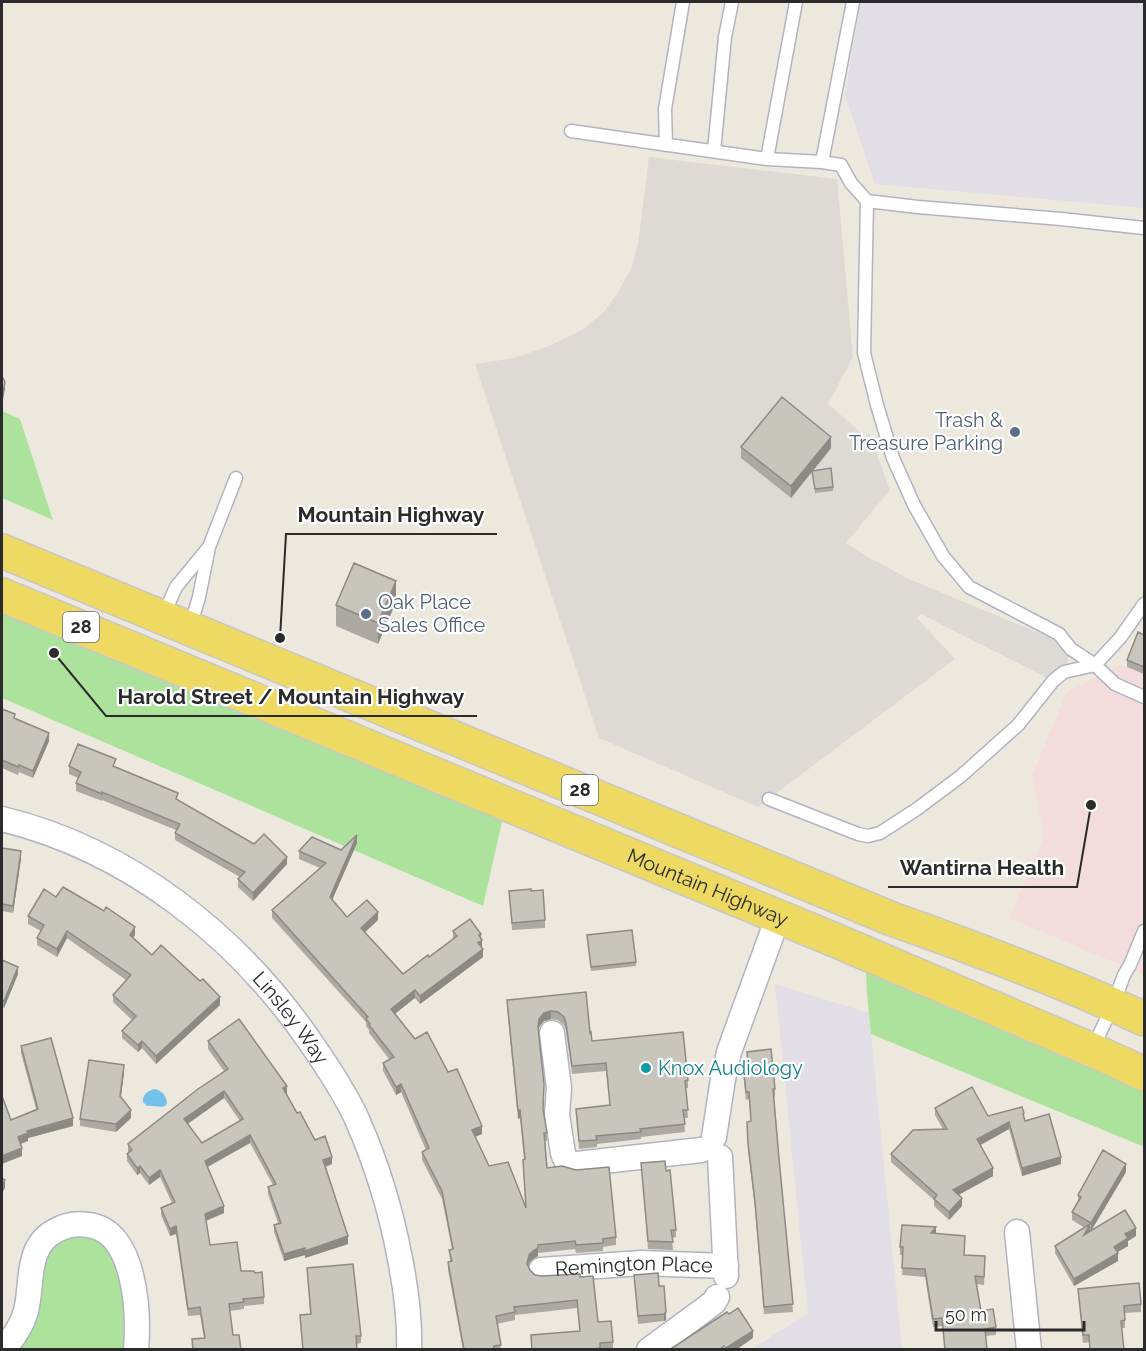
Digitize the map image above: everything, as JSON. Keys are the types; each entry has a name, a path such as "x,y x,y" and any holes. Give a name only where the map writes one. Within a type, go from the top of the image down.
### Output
{"main road":[{"name":"Mountain Highway","path":"2,551 892,919 971,947 1144,1019"},
{"name":"Mountain Highway","path":"2,595 778,916 1144,1074"},
{"path":"161,660 176,622"}],"street":[{"name":"Linsley Way","path":"2,819 80,845 145,881 188,910 224,940 292,1015 355,1115 378,1171 394,1228 404,1281 409,1350"},
{"name":"Remington Place","path":"649,1350 714,1302 723,1280 712,1148 729,1052 778,916"},
{"path":"552,1033 559,1088 557,1115 563,1153 568,1162 577,1164 712,1148"},
{"path":"2,1350 15,1334 25,1314 33,1259 37,1248 51,1233 66,1226 83,1224 92,1225 108,1233 116,1240 123,1252 134,1290 138,1322 136,1350"},
{"path":"1017,1232 1029,1350"},
{"name":"Remington Place","path":"541,1270 630,1263 723,1280"}],"lane":[{"path":"666,144 665,109 682,2"},
{"path":"714,151 725,37 732,2"},
{"path":"767,159 796,2"},
{"path":"822,162 853,2"},
{"path":"571,131 767,159 841,165 851,183 867,201 864,353 877,405 893,458 915,506 943,556 969,587 1059,634 1071,649 1095,665 1115,684 1144,697"},
{"path":"867,201 1144,228"},
{"path":"176,622 199,597 209,547 236,478"},
{"path":"176,622 176,587 209,547"},
{"path":"769,799 858,834 868,836 880,833 961,776 1018,725 1053,681 1064,672 1095,665 1120,638 1144,604"},
{"path":"1064,672 1071,649"},
{"path":"1092,1050 1144,931"}],"shaded area":[{"path":"861,2 1144,2 1144,208 875,184 845,94"},
{"path":"649,157 837,179 853,357 828,404 865,436 869,433 890,490 846,543 909,579 1051,638 1071,649 1064,672 1053,681 921,614 917,618 955,659 758,807 599,738 475,364 514,358 549,346 582,330 604,312 631,269 638,244"},
{"path":"1144,627 1144,975 1009,918 1044,836 1032,775 1067,692 1120,665 1127,667 1143,634 1141,632"},
{"path":"775,984 869,1013 902,1349 752,1349 808,1313"}],"green space":[{"path":"2,411 20,419 53,520 2,498"},
{"path":"2,595 506,804 483,906 2,698"},
{"path":"865,953 1144,1074 1144,1141 1142,1146 871,1034"},
{"path":"59,1229 116,1240 136,1349 2,1350"}],"water":[{"path":"155,1089 165,1096 167,1103 165,1106 147,1106 143,1102 146,1093"}],"building":[{"path":"2,376 5,382 2,398"},
{"path":"782,397 831,437 791,486 741,447"},
{"path":"831,468 833,487 815,489 812,471"},
{"path":"354,563 396,581 378,623 336,605"},
{"path":"1138,632 1144,635 1144,667 1127,660"},
{"path":"2,709 15,714 14,718 49,733 33,771 2,760"},
{"path":"78,744 116,759 113,766 178,793 176,799 254,844 264,834 287,857 253,893 238,879 245,872 175,833 180,824 76,783 81,772 69,766"},
{"path":"357,835 330,897 347,917 367,900 378,912 361,928 403,974 457,936 453,931 470,919 481,934 479,935 482,940 478,943 483,949 420,996 415,990 391,1009 415,1039 427,1032 448,1072 457,1069 482,1126 472,1130 489,1166 508,1162 526,1208 523,1160 525,1159 507,1000 586,992 592,1041 683,1032 688,1080 685,1081 688,1110 683,1110 685,1124 640,1129 641,1132 596,1136 597,1140 579,1141 576,1109 610,1105 606,1063 572,1066 564,1017 558,1012 551,1011 544,1013 539,1019 544,1084 543,1109 547,1133 544,1133 547,1168 562,1166 576,1170 609,1167 616,1237 603,1239 603,1243 576,1245 575,1241 538,1245 538,1248 529,1255 527,1264 535,1275 593,1276 598,1322 611,1321 613,1342 600,1343 600,1348 588,1350 532,1350 531,1335 580,1331 577,1300 514,1307 515,1312 496,1316 501,1345 494,1346 494,1350 464,1350 448,1262 452,1261 449,1250 453,1249 442,1191 422,1152 429,1148 401,1084 396,1087 383,1063 394,1057 369,1025 366,1019 368,1017 272,910 326,863 299,851 312,837 341,850"},
{"path":"2,848 21,851 13,906 2,904"},
{"path":"63,887 104,911 106,907 135,927 130,935 152,955 161,945 200,981 203,979 220,997 156,1056 142,1041 138,1045 122,1031 136,1016 113,995 131,975 67,931 57,949 37,938 44,925 28,916 44,889 56,897"},
{"path":"531,889 531,891 543,890 545,920 512,923 509,891"},
{"path":"632,930 636,962 591,967 587,935"},
{"path":"2,960 18,967 4,1001 2,1000"},
{"path":"239,1019 287,1086 283,1088 297,1113 300,1112 315,1140 325,1136 332,1157 323,1160 348,1236 305,1251 305,1248 284,1254 274,1225 281,1223 268,1187 276,1184 250,1135 205,1161 224,1206 205,1214 210,1245 237,1242 241,1271 262,1272 264,1297 243,1299 244,1302 229,1304 233,1335 239,1335 241,1350 193,1350 192,1339 205,1338 200,1307 188,1309 176,1226 170,1229 161,1208 175,1202 160,1170 149,1178 140,1166 137,1168 127,1154 132,1150 128,1144 198,1089 228,1069 208,1041","holes":["224,1091 243,1119 202,1143 184,1119"]},
{"path":"51,1038 73,1118 27,1131 28,1133 18,1137 22,1148 2,1156 2,1096 11,1120 38,1109 21,1046"},
{"path":"771,1049 793,1304 764,1307 748,1143 747,1122 751,1121 749,1092 746,1092 743,1065 748,1064 747,1052"},
{"path":"89,1060 124,1065 120,1096 131,1110 116,1124 80,1119"},
{"path":"972,1087 988,1116 1022,1107 1025,1121 1049,1114 1061,1157 1022,1168 1009,1122 977,1139 993,1168 953,1190 962,1198 949,1212 934,1199 937,1195 891,1154 913,1130 947,1129 935,1108"},
{"path":"1103,1150 1126,1164 1091,1223 1072,1212 1081,1197 1078,1195"},
{"path":"665,1161 666,1171 670,1170 676,1230 671,1230 673,1242 648,1241 641,1163"},
{"path":"1125,1210 1136,1228 1125,1234 1128,1238 1114,1247 1118,1253 1074,1279 1055,1246 1090,1224 1084,1235"},
{"path":"902,1225 936,1227 931,1233 965,1236 964,1255 985,1256 984,1277 975,1276 981,1311 993,1309 996,1327 985,1329 987,1350 945,1350 942,1318 933,1319 925,1269 902,1268 903,1247 900,1247"},
{"path":"353,1264 361,1336 356,1336 357,1350 303,1350 300,1315 311,1314 307,1268"},
{"path":"658,1273 659,1286 664,1286 666,1312 638,1316 634,1275"},
{"path":"1139,1283 1141,1304 1124,1306 1125,1320 1121,1321 1124,1350 1090,1350 1089,1335 1083,1335 1078,1289"},
{"path":"738,1308 753,1331 726,1348 724,1346 719,1350 669,1350 727,1312 729,1314"}],"place":[{"name":"Trash & Treasure Parking","path":"1015,432"},
{"name":"Oak Place Sales Office","path":"366,614"},
{"name":"Mountain Highway","path":"280,638"},
{"name":"Harold Street / Mountain Highway","path":"54,653"},
{"name":"Wantirna Health","path":"1091,805"},
{"name":"Knox Audiology","path":"646,1068"}]}
